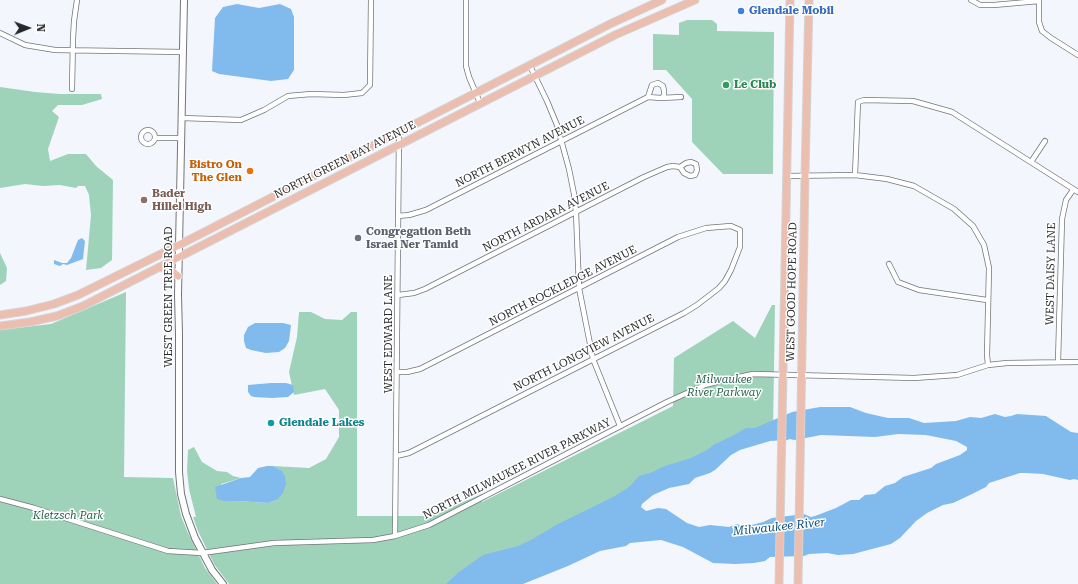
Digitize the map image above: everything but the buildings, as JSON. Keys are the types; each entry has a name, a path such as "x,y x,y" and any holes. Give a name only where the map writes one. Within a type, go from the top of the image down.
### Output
{"main road":[{"name":"NORTH GREEN BAY AVENUE","path":"0,315 26,311 54,304 78,295 400,133 610,24 662,0"},
{"name":"NORTH GREEN BAY AVENUE","path":"0,326 30,322 57,316 82,306 615,35 695,0"},
{"name":"WEST GOOD HOPE ROAD","path":"779,584 780,449 790,0"},
{"name":"WEST GOOD HOPE ROAD","path":"798,584 809,0"},
{"path":"159,267 169,269 178,276"}],"street":[{"path":"72,89 72,51 77,0"},
{"name":"WEST GREEN TREE ROAD","path":"184,0 178,276 178,472 186,514 195,538 212,570 223,584"},
{"path":"182,118 240,120 264,110 288,96 311,94 344,95 362,93 370,86 371,0"},
{"path":"466,0 465,57 469,78 480,103"},
{"path":"971,0 980,5 1039,1 1039,22 1042,31 1078,55"},
{"path":"0,33 15,41 38,48 72,51 183,52"},
{"path":"530,66 547,101 562,141 574,194 579,288 593,359 620,426"},
{"name":"NORTH BERWYN AVENUE","path":"398,216 409,215 426,210 648,97 652,85 658,83 661,84 665,94 661,98"},
{"path":"648,97 681,97"},
{"path":"855,175 858,102 864,100 913,101 952,112 1078,192"},
{"name":"WEST EDWARD LANE","path":"395,536 400,133"},
{"path":"156,138 181,138"},
{"path":"1031,162 1045,142"},
{"name":"NORTH ARDARA AVENUE","path":"398,295 414,293 425,289 656,172 673,166 680,167"},
{"path":"786,176 855,175 886,179 914,186 954,209 974,226 984,246 989,268 986,355 988,365"},
{"name":"WEST DAISY LANE","path":"1058,362 1062,219 1066,200 1073,190"},
{"name":"NORTH ROCKLEDGE AVENUE","path":"397,372 407,372 420,369 678,237 697,230 725,226 735,227 740,230"},
{"name":"NORTH LONGVIEW AVENUE","path":"396,456 409,453 684,313 708,297 725,281 740,247 740,230"},
{"path":"889,264 898,282 919,290 988,300"},
{"name":"NORTH MILWAUKEE RIVER PARKWAY","path":"0,499 34,508 168,551 202,553 274,543 359,542 395,536 429,525 688,392 720,381 753,374 914,378 957,375 988,365 1007,362 1078,362"}],"green space":[{"name":"Le Club","path":"687,20 712,20 717,24 717,31 774,32 773,174 723,174 692,142 692,99 666,70 653,70 653,34 679,35 679,23"},
{"path":"0,87 60,94 101,94 102,99 82,105 58,105 52,111 59,117 48,149 50,161 68,154 86,154 96,166 113,180 112,260 101,268 86,270 91,215 89,195 85,186 78,186 76,188 60,185 43,186 25,184 0,188"},
{"path":"0,253 7,268 6,281 0,285"},
{"name":"Kletzsch Park","path":"126,292 124,477 173,478 181,516 188,533 205,568 217,584 0,584 0,330 51,324"},
{"name":"Milwaukee River Parkway","path":"772,305 775,305 773,432 739,444 490,584 229,584 214,564 198,531 193,517 196,517 189,489 187,471 188,450 194,447 202,462 217,471 227,472 233,476 241,478 221,484 224,501 268,503 277,500 281,470 273,466 309,468 326,459 339,437 339,410 325,389 294,395 289,372 297,337 299,312 311,312 325,319 342,320 351,312 357,312 357,516 429,516 482,494 482,502 673,406 674,358 733,321 755,338"}],"water":[{"path":"237,4 259,8 280,4 291,9 294,17 294,70 288,79 271,81 219,74 212,71 215,18 223,7"},
{"path":"82,238 85,241 83,259 67,265 63,264 60,266 54,264 54,260 67,263 71,258 78,240"},
{"path":"255,323 283,323 291,325 289,341 285,348 279,352 266,353 246,348 244,335 248,327"},
{"path":"286,383 293,385 294,392 288,397 272,398 254,397 248,392 248,385"},
{"name":"Milwaukee River","path":"820,407 850,407 866,413 888,418 909,418 924,423 956,421 970,417 981,418 995,414 1005,417 1017,414 1046,416 1071,432 1078,433 1078,480 1070,480 1043,474 1020,473 989,483 986,487 970,495 953,503 943,505 927,513 916,521 900,538 891,544 853,554 809,554 804,556 770,557 765,561 754,563 713,563 683,547 661,540 630,543 626,546 600,551 523,584 446,584 459,572 483,555 518,546 531,540 556,525 615,496 629,487 639,476 691,458 746,428 755,428 792,412","holes":["898,434 926,435 956,441 967,447 967,450 960,455 936,464 931,468 903,477 895,483 885,486 875,494 865,495 859,500 851,500 836,508 815,516 811,517 804,514 772,518 744,527 737,524 729,527 710,525 699,527 687,523 666,509 658,508 646,511 641,507 642,504 653,495 669,488 689,484 695,478 710,473 731,455 740,450 770,441 789,439 795,440 821,435 875,437"]},
{"path":"273,466 281,470 285,476 286,484 283,493 277,500 268,503 224,501 217,499 215,487 241,478 250,477 258,468"}],"place":[{"name":"Glendale Mobil","path":"741,11"},
{"name":"Le Club","path":"726,85"},
{"name":"Bistro On The Glen","path":"250,171"},
{"name":"Bader Hillel High","path":"144,200"},
{"name":"Congregation Beth Israel Ner Tamid","path":"358,238"},
{"name":"Glendale Lakes","path":"271,423"}]}
